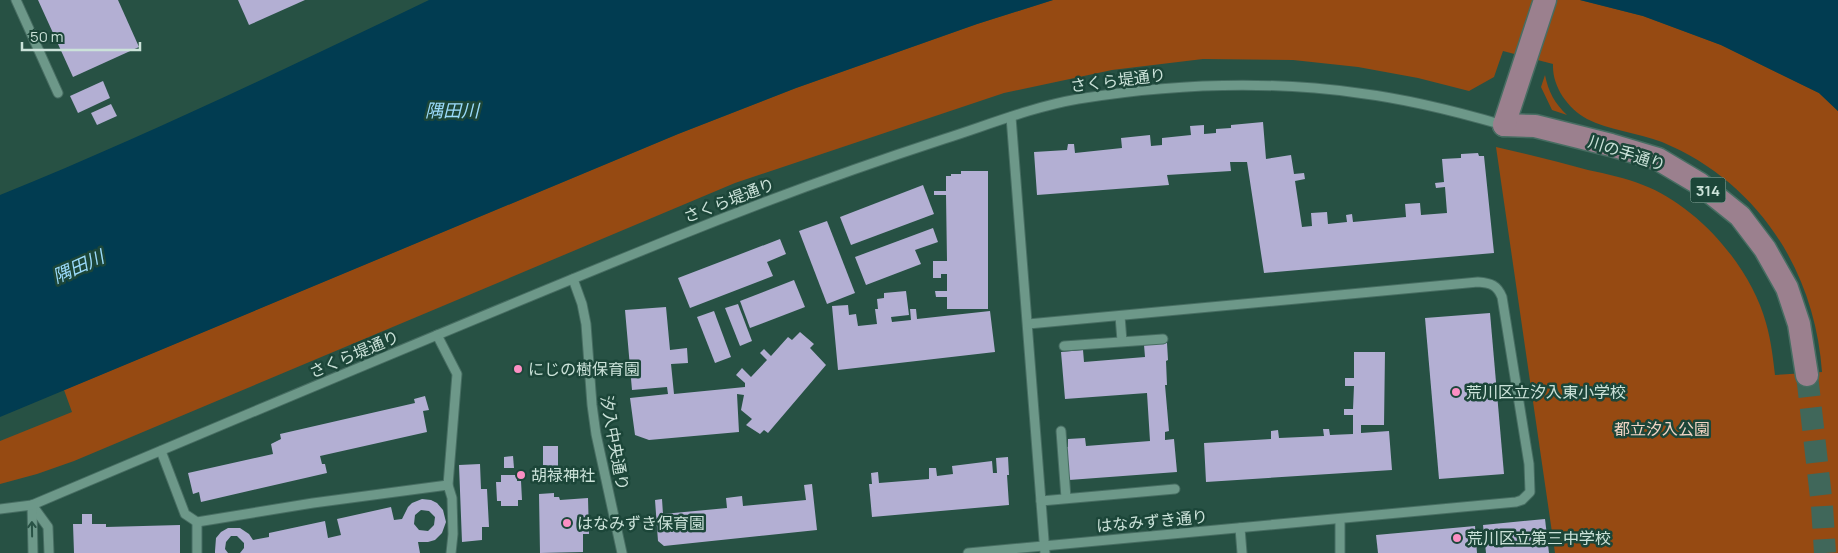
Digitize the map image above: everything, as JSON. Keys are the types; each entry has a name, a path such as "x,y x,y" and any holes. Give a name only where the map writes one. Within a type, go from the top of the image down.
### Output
{"main road":[{"path":"1504,125 1545,0"},
{"name":"川の手通り","path":"1504,125 1532,138 1652,172 1692,195 1729,226 1753,256 1774,293 1800,376"}],"street":[{"path":"16,0 58,92"},
{"name":"さくら堤通り","path":"0,509 32,505 573,278 760,203 894,155 1036,108 1103,96 1205,86 1246,85 1357,92 1420,104 1504,125"},
{"path":"1011,117 1045,550"},
{"name":"汐入中央通り","path":"573,278 582,304 586,324 596,434 622,553"},
{"name":"はなみずき通り","path":"968,553 1045,550 1240,528 1516,502 1528,496 1531,487 1529,464 1502,297 1497,287 1489,282 1120,316"},
{"path":"1028,324 1120,316 1122,341"},
{"path":"437,335 457,374 448,485 452,498 453,534 451,553"},
{"path":"1064,346 1163,339"},
{"path":"1061,431 1066,498"},
{"path":"161,451 184,514 197,522 313,503 448,485"},
{"path":"1041,501 1175,489"},
{"path":"32,505 33,553"},
{"path":"32,505 48,527 49,553"},
{"path":"1340,519 1340,553"},
{"path":"197,522 197,553"},
{"path":"1240,528 1242,553"}],"green space":[{"name":"都立汐入公園","path":"1053,0 1580,0 1643,16 1721,45 1819,93 1838,111 1838,553 1555,553 1496,147 1630,180 1663,195 1683,208 1720,241 1748,281 1759,302 1766,323 1771,342 1775,375 1822,372 1817,335 1808,299 1794,265 1775,234 1753,206 1727,181 1696,159 1662,142 1604,126 1587,119 1573,109 1562,96 1555,80 1553,64 1503,51 1494,77 1469,91 1418,78 1358,67 1293,60 1203,59 1112,70 1004,93 735,183 74,461 0,484 0,441 72,412 64,390 678,134 796,88 977,24"},
{"path":"1545,75 1553,97 1567,115 1552,110 1541,87"}],"water":[{"name":"隅田川","path":"429,0 1053,0 977,24 796,88 678,134 0,417 0,195 162,125"},
{"path":"1580,0 1838,0 1838,111 1819,93 1721,45 1643,16"}],"building":[{"path":"38,0 118,0 139,47 73,77"},
{"path":"238,0 305,0 249,25"},
{"path":"103,81 110,98 78,113 70,96"},
{"path":"111,104 117,116 97,125 91,113"},
{"path":"1263,122 1266,159 1291,155 1294,174 1304,173 1305,179 1295,181 1302,227 1312,226 1311,213 1327,212 1328,224 1347,222 1346,215 1352,214 1353,222 1406,217 1405,204 1420,203 1421,215 1447,213 1445,187 1436,188 1435,183 1444,182 1442,159 1461,158 1461,154 1478,153 1479,156 1484,156 1494,253 1264,273 1247,162 1230,162 1231,171 1167,175 1169,185 1037,195 1034,152 1067,150 1068,144 1074,144 1075,153 1122,148 1121,138 1150,135 1151,146 1162,145 1162,138 1191,135 1190,126 1204,125 1204,134 1216,133 1216,129 1231,128 1231,125"},
{"path":"961,171 988,171 988,309 947,309 947,297 936,297 935,291 947,291 947,274 941,274 941,278 933,278 933,261 947,261 946,195 934,195 934,191 946,191 946,176 961,174"},
{"path":"923,185 934,214 851,245 840,217"},
{"path":"827,221 855,293 827,304 799,231"},
{"path":"933,228 938,242 915,250 921,264 866,285 855,257"},
{"path":"780,239 786,254 767,262 773,276 690,308 678,278"},
{"path":"794,280 805,307 750,328 740,301"},
{"path":"906,291 909,315 891,317 892,322 911,320 910,309 916,309 917,319 990,311 995,352 838,370 832,306 848,305 849,315 856,314 858,326 877,324 875,309 878,309 877,299 884,298 884,293"},
{"path":"738,304 752,341 740,346 725,308"},
{"path":"666,307 670,350 687,348 688,363 671,364 674,394 745,387 745,383 736,375 742,368 751,377 767,360 760,353 764,349 771,356 788,337 792,340 800,332 814,344 810,348 826,365 768,433 764,430 760,434 746,425 752,419 741,410 744,395 737,394 739,432 649,440 635,435 630,398 668,394 667,387 632,390 625,310"},
{"path":"714,311 731,357 715,363 697,317"},
{"name":"荒川区立汐入東小学校","path":"1490,313 1504,474 1439,479 1425,318"},
{"path":"1167,343 1167,385 1165,385 1169,431 1165,432 1165,440 1174,439 1177,472 1069,480 1066,447 1068,447 1068,439 1085,438 1086,446 1150,441 1147,393 1065,399 1061,352 1083,350 1084,362 1145,357 1144,345"},
{"path":"1354,352 1385,352 1384,425 1361,425 1361,433 1389,431 1392,470 1206,482 1204,443 1271,439 1271,431 1278,430 1279,438 1324,436 1323,429 1329,429 1330,435 1353,434 1353,415 1344,415 1344,409 1353,409 1354,386 1345,386 1345,378 1354,378"},
{"path":"425,396 429,410 423,411 427,432 320,456 322,464 325,464 327,473 201,502 199,492 193,494 188,473 273,454 271,444 281,439 280,434 415,403 414,399"},
{"path":"543,446 558,446 558,466 543,465"},
{"path":"513,456 514,468 504,468 504,457"},
{"path":"1008,457 1009,505 872,517 869,484 872,484 871,473 878,472 879,483 929,479 929,468 936,468 937,476 953,474 952,466 992,461 993,473 997,473 996,458"},
{"path":"480,464 481,489 487,489 489,527 482,527 482,540 462,542 459,465"},
{"path":"501,475 517,475 517,481 521,481 522,500 518,500 518,506 501,506 501,501 497,501 496,482 501,482"},
{"path":"812,484 817,530 664,546 658,541 655,500 662,499 663,514 727,508 726,498 742,496 743,506 806,500 804,485"},
{"name":"はなみずき保育園","path":"554,493 554,497 559,497 560,500 588,498 589,534 583,534 583,552 540,553 539,494"},
{"path":"422,499 437,503 443,510 446,522 442,533 435,540 418,542 420,553 240,553 244,548 244,543 237,536 231,536 226,542 225,549 228,553 215,553 216,538 228,528 240,528 249,534 253,540 269,537 269,533 325,521 328,538 341,535 337,519 391,507 394,520 402,519 412,503","holes":["421,510 429,511 435,517 434,525 428,531 419,530 414,524 415,515"]},
{"path":"82,514 92,514 92,524 106,524 106,527 180,525 180,553 74,553 73,524 82,524"},
{"path":"1545,519 1549,553 1486,553 1483,525"},
{"path":"1475,526 1477,553 1378,553 1376,535"}],"tunnel":[{"path":"1807,375 1822,506 1825,553"}],"place":[{"name":"にじの樹保育園","path":"518,369"},
{"name":"荒川区立汐入東小学校","path":"1456,392"},
{"name":"胡禄神社","path":"521,475"},
{"name":"はなみずき保育園","path":"567,523"},
{"name":"荒川区立第三中学校","path":"1457,538"}]}
